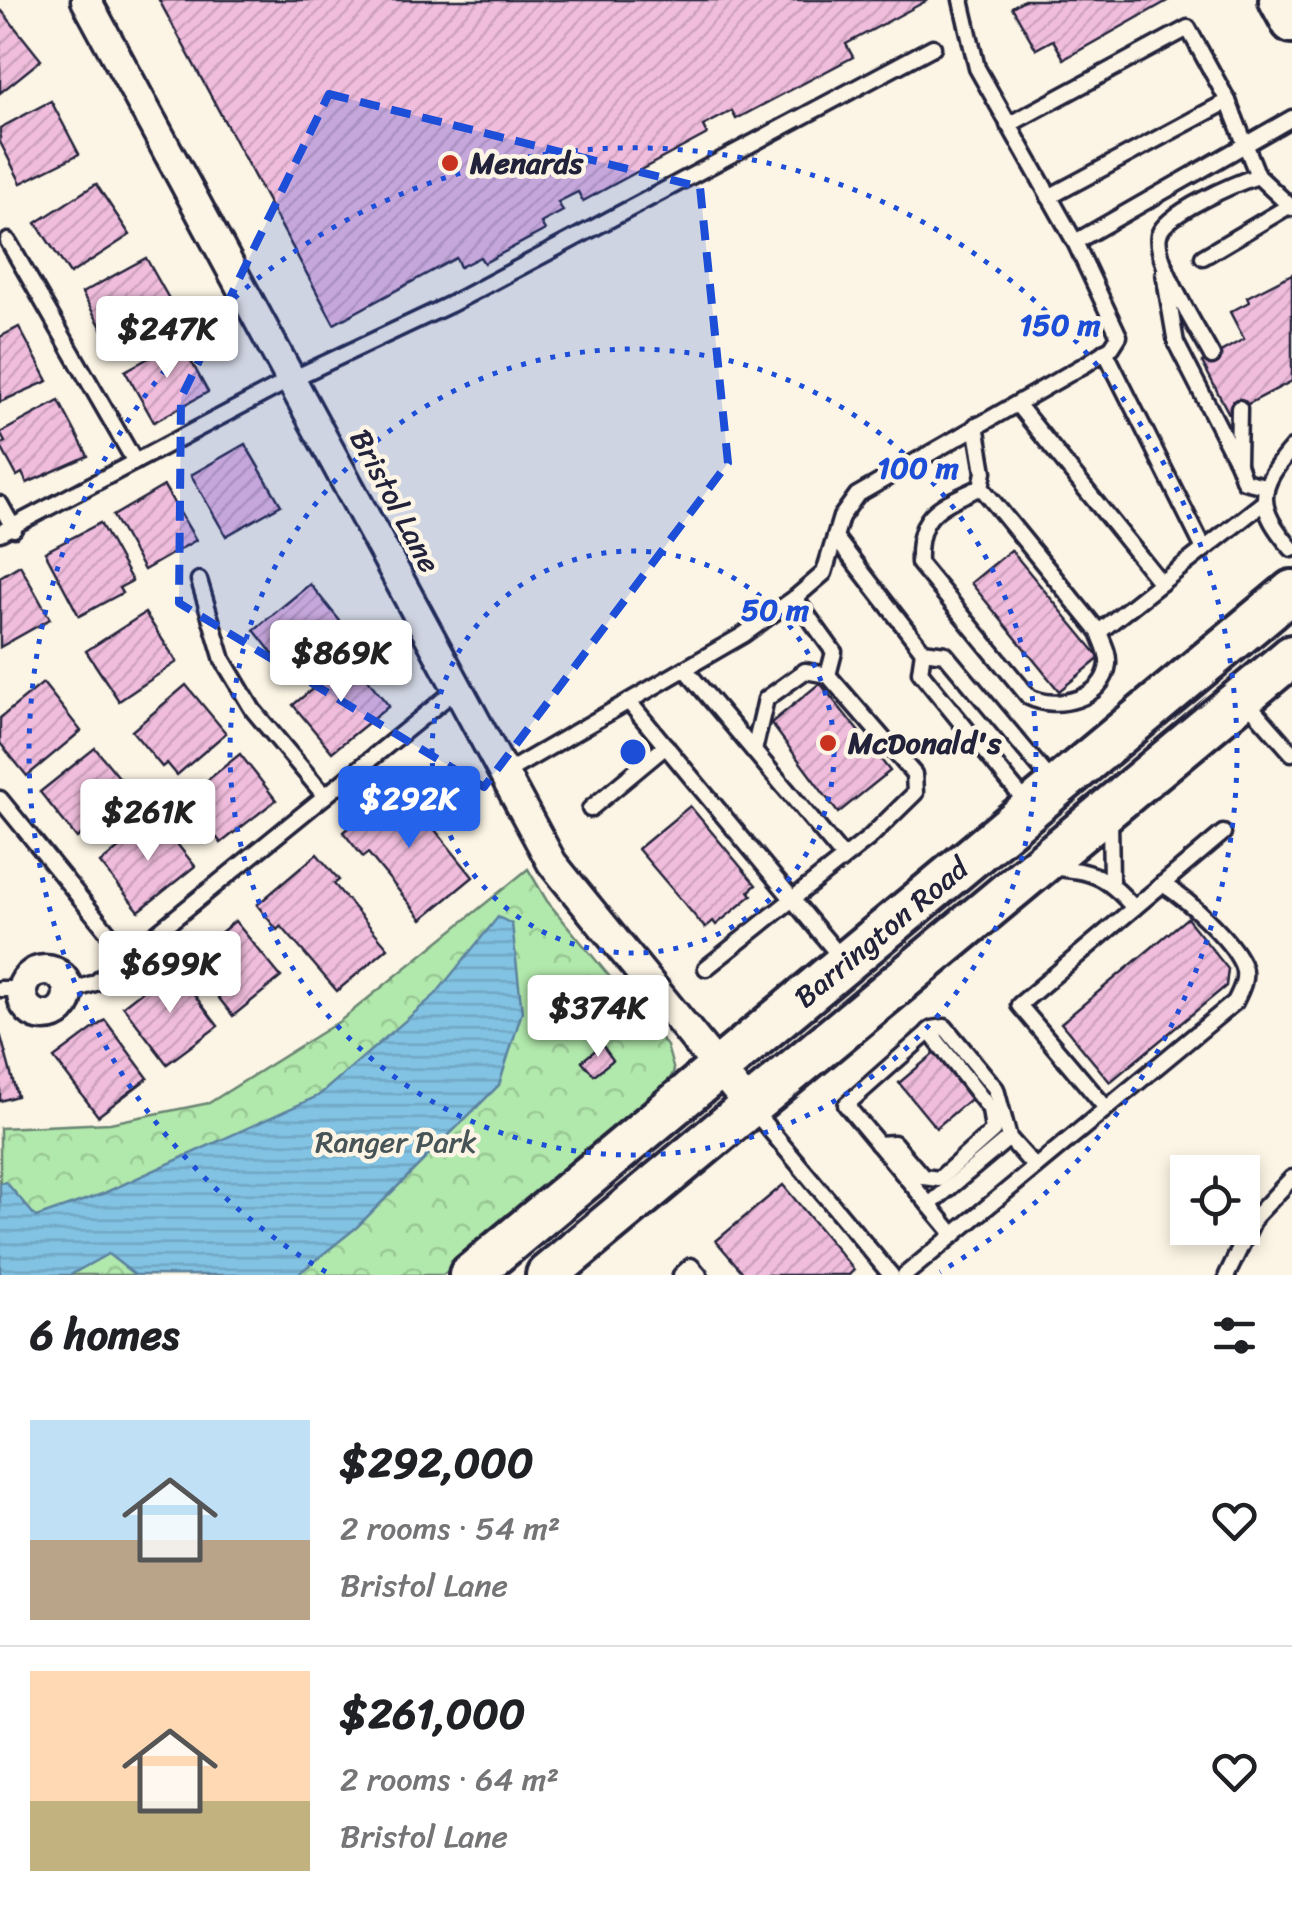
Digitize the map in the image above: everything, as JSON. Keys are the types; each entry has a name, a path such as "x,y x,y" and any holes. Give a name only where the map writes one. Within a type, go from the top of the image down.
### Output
{"main road":[{"path":"1280,0 1292,22"},
{"name":"Barrington Road","path":"470,1275 1292,591"},
{"name":"Barrington Road","path":"547,1275 1292,656"}],"street":[{"name":"Bristol Lane","path":"86,0 552,863 750,1106"},
{"path":"11,989 27,1007 44,1016 61,1010 68,992"}],"lane":[{"path":"505,773 684,669 795,598 824,573 842,517 857,495 1106,351 1120,336 1116,320 1075,242 977,68 961,0"},
{"path":"1008,124 1188,28 1228,101 1258,176 1290,207 1203,257"},
{"path":"0,504 7,531 292,379 451,304 932,47"},
{"path":"1049,196 1228,101"},
{"path":"1075,242 1292,118"},
{"path":"1258,176 1232,184 1164,224 1158,239 1176,343 1244,480 1254,486 1266,486"},
{"path":"8,241 135,462"},
{"path":"1161,258 1212,356"},
{"path":"1106,351 1204,549"},
{"path":"1017,404 1162,583"},
{"path":"1238,464 1239,408"},
{"path":"976,426 981,487 1099,632 1108,669 1099,681 1064,705 1047,706 1028,697 918,563 918,536 933,511 981,487"},
{"path":"1292,448 1266,486 1263,503 1272,526 1292,550"},
{"path":"1099,632 1263,503"},
{"path":"835,537 923,651 944,654 1043,797"},
{"path":"199,580 223,660 253,710 325,796"},
{"path":"795,598 834,652 828,675"},
{"path":"923,651 920,672 1043,797"},
{"path":"684,669 843,857"},
{"path":"706,968 902,809 915,794 914,774 828,675 805,671 766,699 754,751"},
{"path":"68,992 95,982 458,688"},
{"path":"1243,697 1292,753"},
{"path":"629,702 845,962"},
{"path":"590,809 666,746"},
{"path":"0,799 128,956"},
{"path":"1111,882 1108,827 1114,802"},
{"path":"1106,1108 1019,1005 1223,833"},
{"path":"1038,866 1089,871 1111,882 1134,908"},
{"path":"904,1275 1235,1002 1244,984 1244,966 1229,944 1179,894 1162,884"},
{"path":"954,1235 846,1105 929,1032 945,1027 996,1089 1009,1138 1035,1167"},
{"path":"878,1144 894,1143 924,1177 940,1179 993,1131 990,1108 929,1032"},
{"path":"750,1106 891,1275"},
{"path":"929,1205 1009,1138"},
{"path":"1227,1275 1254,1217 1292,1178"},
{"path":"680,1275 692,1266 699,1275"}],"highlighted area":[{"path":"329,94 700,187 728,463 484,787 179,603 181,398"}],"green space":[{"name":"Ranger Park","path":"528,869 547,901 667,1046 674,1071 663,1092 443,1275 0,1275 0,1128 110,1123 209,1103 340,1021"}],"water":[{"path":"498,917 512,924 522,1012 499,1085 357,1227 297,1275 135,1275 108,1254 70,1275 0,1275 0,1183 6,1182 36,1217 102,1194 318,1096 435,995"}],"building":[{"name":"Menards","path":"159,0 928,0 846,44 853,57 736,119 732,111 703,126 707,134 583,201 578,192 558,202 563,211 541,223 545,230 484,263 480,257 460,267 456,258 334,324"},
{"path":"1024,0 1169,0 1064,59 1053,40 1036,49 1012,7"},
{"path":"0,13 41,60 0,93"},
{"path":"51,101 79,154 21,183 0,142 0,128"},
{"path":"96,184 130,235 70,274 36,223"},
{"path":"146,258 177,313 113,348 82,293"},
{"path":"1292,274 1292,381 1229,414 1202,362 1244,339 1230,312 1249,302 1247,297"},
{"path":"19,327 48,381 0,402 0,337"},
{"path":"180,341 208,392 154,422 125,371"},
{"path":"59,401 88,456 27,483 22,473 17,476 0,445 5,442 0,433"},
{"path":"245,444 281,505 226,536 191,475"},
{"path":"164,486 196,540 144,570 113,516"},
{"path":"100,523 132,581 119,588 122,593 79,616 45,552"},
{"path":"1011,550 1100,658 1059,691 971,583"},
{"path":"20,565 50,619 0,647 0,577"},
{"path":"310,584 349,632 292,678 254,630"},
{"path":"145,613 177,662 119,701 86,651"},
{"path":"350,658 389,706 332,752 293,705"},
{"path":"43,683 81,731 27,776 0,743 0,718"},
{"name":"McDonald's","path":"820,683 890,771 838,813 771,723"},
{"path":"186,685 226,733 177,775 167,763 162,767 132,731"},
{"path":"95,748 132,793 77,838 40,792"},
{"path":"240,754 276,800 221,843 185,798"},
{"path":"404,782 423,806 419,810 473,877 422,919 368,853 363,857 343,832"},
{"path":"690,806 756,885 749,891 752,895 716,925 713,921 705,928 638,849"},
{"path":"156,818 195,866 139,911 100,863"},
{"path":"317,854 339,880 334,884 388,948 337,991 281,926 277,930 257,905"},
{"path":"1187,918 1228,969 1226,986 1110,1082 1061,1023"},
{"path":"235,921 281,977 233,1016 188,959"},
{"path":"173,967 218,1026 167,1064 123,1006"},
{"path":"105,1020 148,1078 98,1116 54,1058"},
{"path":"0,1033 17,1096 0,1101"},
{"path":"602,1045 613,1060 594,1075 582,1061"},
{"path":"937,1051 975,1095 936,1128 899,1083"},
{"path":"783,1185 854,1270 849,1275 745,1275 716,1241"}],"place":[{"name":"Menards","path":"450,163"},
{"name":"McDonald's","path":"828,743"}]}
